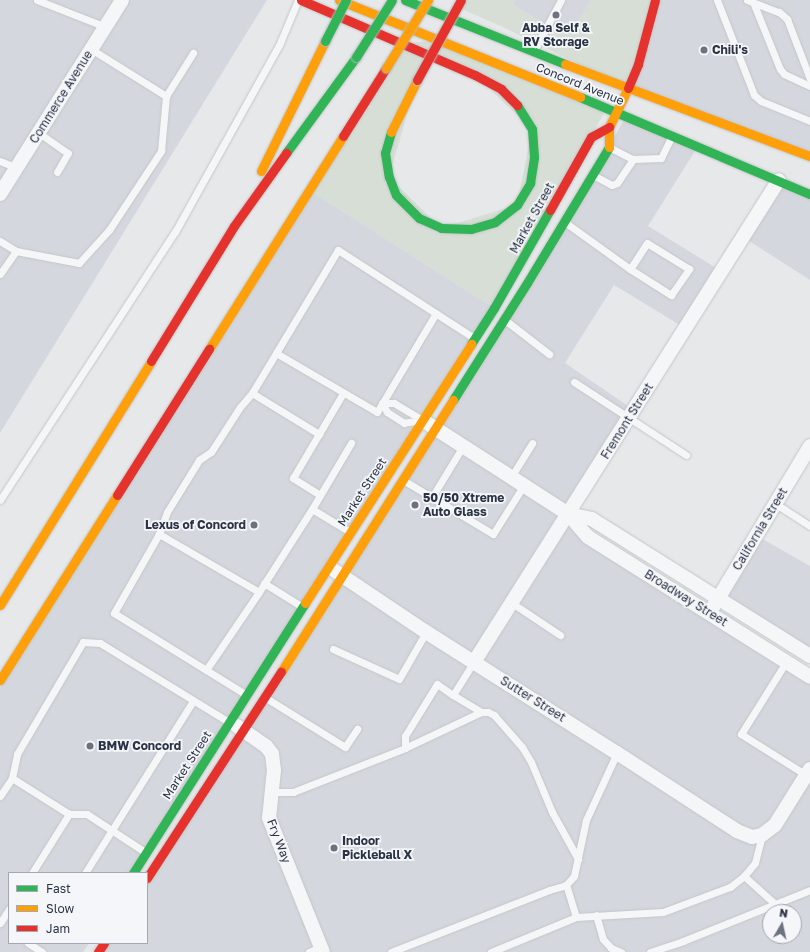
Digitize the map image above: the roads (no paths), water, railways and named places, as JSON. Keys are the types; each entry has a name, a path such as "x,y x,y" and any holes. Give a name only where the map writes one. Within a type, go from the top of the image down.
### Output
{"main road":[{"path":"301,0 475,75 501,89 516,103 532,129 534,157 530,183 517,205 495,222 471,229 440,228 419,218 396,196 389,177 385,153 392,129 417,80 461,0"},
{"name":"Concord Avenue","path":"339,0 616,112 784,177 810,194"},
{"path":"234,226 346,0"},
{"path":"0,605 234,226 356,57 392,0"},
{"name":"Concord Avenue","path":"405,0 554,60 808,153"},
{"path":"0,680 428,0"},
{"path":"148,876 244,730 436,428 593,175 609,147 609,127 638,64 655,0"},
{"path":"444,3 466,12"},
{"name":"Concord Avenue","path":"524,38 537,45 554,60"},
{"name":"Market Street","path":"134,872 491,311 591,137 609,127"}],"street":[{"name":"Commerce Avenue","path":"2,187 17,168 122,0"},
{"name":"Fremont Street","path":"474,662 784,177"},
{"name":"Broadway Street","path":"422,420 568,514 588,537 810,676"},
{"name":"California Street","path":"709,612 810,446"},
{"name":"Broadway Street","path":"568,514 592,519 717,599 810,656"},
{"name":"Sutter Street","path":"329,566 426,632 737,831 752,837 762,835"},
{"name":"Fry Way","path":"229,722 244,730 266,746 272,754 274,770 269,818 318,950"},
{"path":"762,835 775,825 808,772"}],"lane":[{"path":"37,0 106,27"},
{"path":"0,500 175,232 280,43 298,0"},
{"path":"537,45 562,0"},
{"path":"717,0 754,95 761,101 810,121"},
{"path":"750,1 779,12 787,19 810,79"},
{"path":"750,1 780,69 784,74 810,86"},
{"path":"91,49 166,96"},
{"path":"0,241 16,251 79,263 109,230 161,151 166,96 193,53"},
{"path":"39,133 68,153 57,172"},
{"path":"609,147 633,159 661,158 672,134"},
{"path":"593,175 612,185 617,183 633,159"},
{"path":"0,161 17,168"},
{"path":"564,221 630,269 671,295 689,268 647,243 630,269"},
{"path":"247,695 114,613 159,534 168,512 199,460 211,452 240,407 252,393 338,250 474,338"},
{"path":"0,274 16,251"},
{"path":"491,311 549,354"},
{"path":"276,353 377,412 436,313"},
{"path":"574,382 686,455"},
{"path":"252,393 319,434"},
{"path":"320,495 293,478 343,393"},
{"path":"382,403 387,412 404,423 422,420"},
{"path":"382,403 394,403 422,420"},
{"path":"206,670 259,592 312,509 351,443"},
{"path":"511,477 532,443"},
{"path":"432,497 463,446"},
{"path":"403,480 494,534 524,485"},
{"path":"776,504 810,526"},
{"path":"312,509 351,532"},
{"path":"159,534 259,592"},
{"path":"264,583 303,607"},
{"path":"512,603 560,635"},
{"path":"333,649 399,679 426,632"},
{"path":"0,796 12,778 17,754 83,642 100,643 229,722"},
{"path":"454,695 474,662"},
{"path":"786,662 741,734 808,772"},
{"path":"405,748 405,736 438,684 481,712"},
{"path":"264,697 345,747 357,729"},
{"path":"86,872 193,701"},
{"path":"271,792 293,792 405,748 481,712 488,712 494,715 522,747 531,762 552,812 578,859"},
{"path":"391,952 549,890 566,885 574,876 586,820 617,753"},
{"path":"12,778 69,814 87,814 146,852"},
{"path":"33,872 69,814"},
{"path":"491,952 576,917 663,912 730,887 744,876 755,863 762,835"},
{"path":"744,876 775,904 810,890"},
{"path":"566,885 576,917"},
{"path":"650,952 683,941 762,909"},
{"path":"0,923 8,911"},
{"path":"596,915 603,939 611,948 621,952"},
{"path":"30,944 42,952"}],"place":[{"name":"Abba Self & RV Storage","path":"556,15"},
{"name":"Chili's","path":"704,50"},
{"name":"50/50 Xtreme Auto Glass","path":"415,505"},
{"name":"Lexus of Concord","path":"254,525"},
{"name":"BMW Concord","path":"90,746"},
{"name":"Indoor Pickleball X","path":"334,848"}]}
